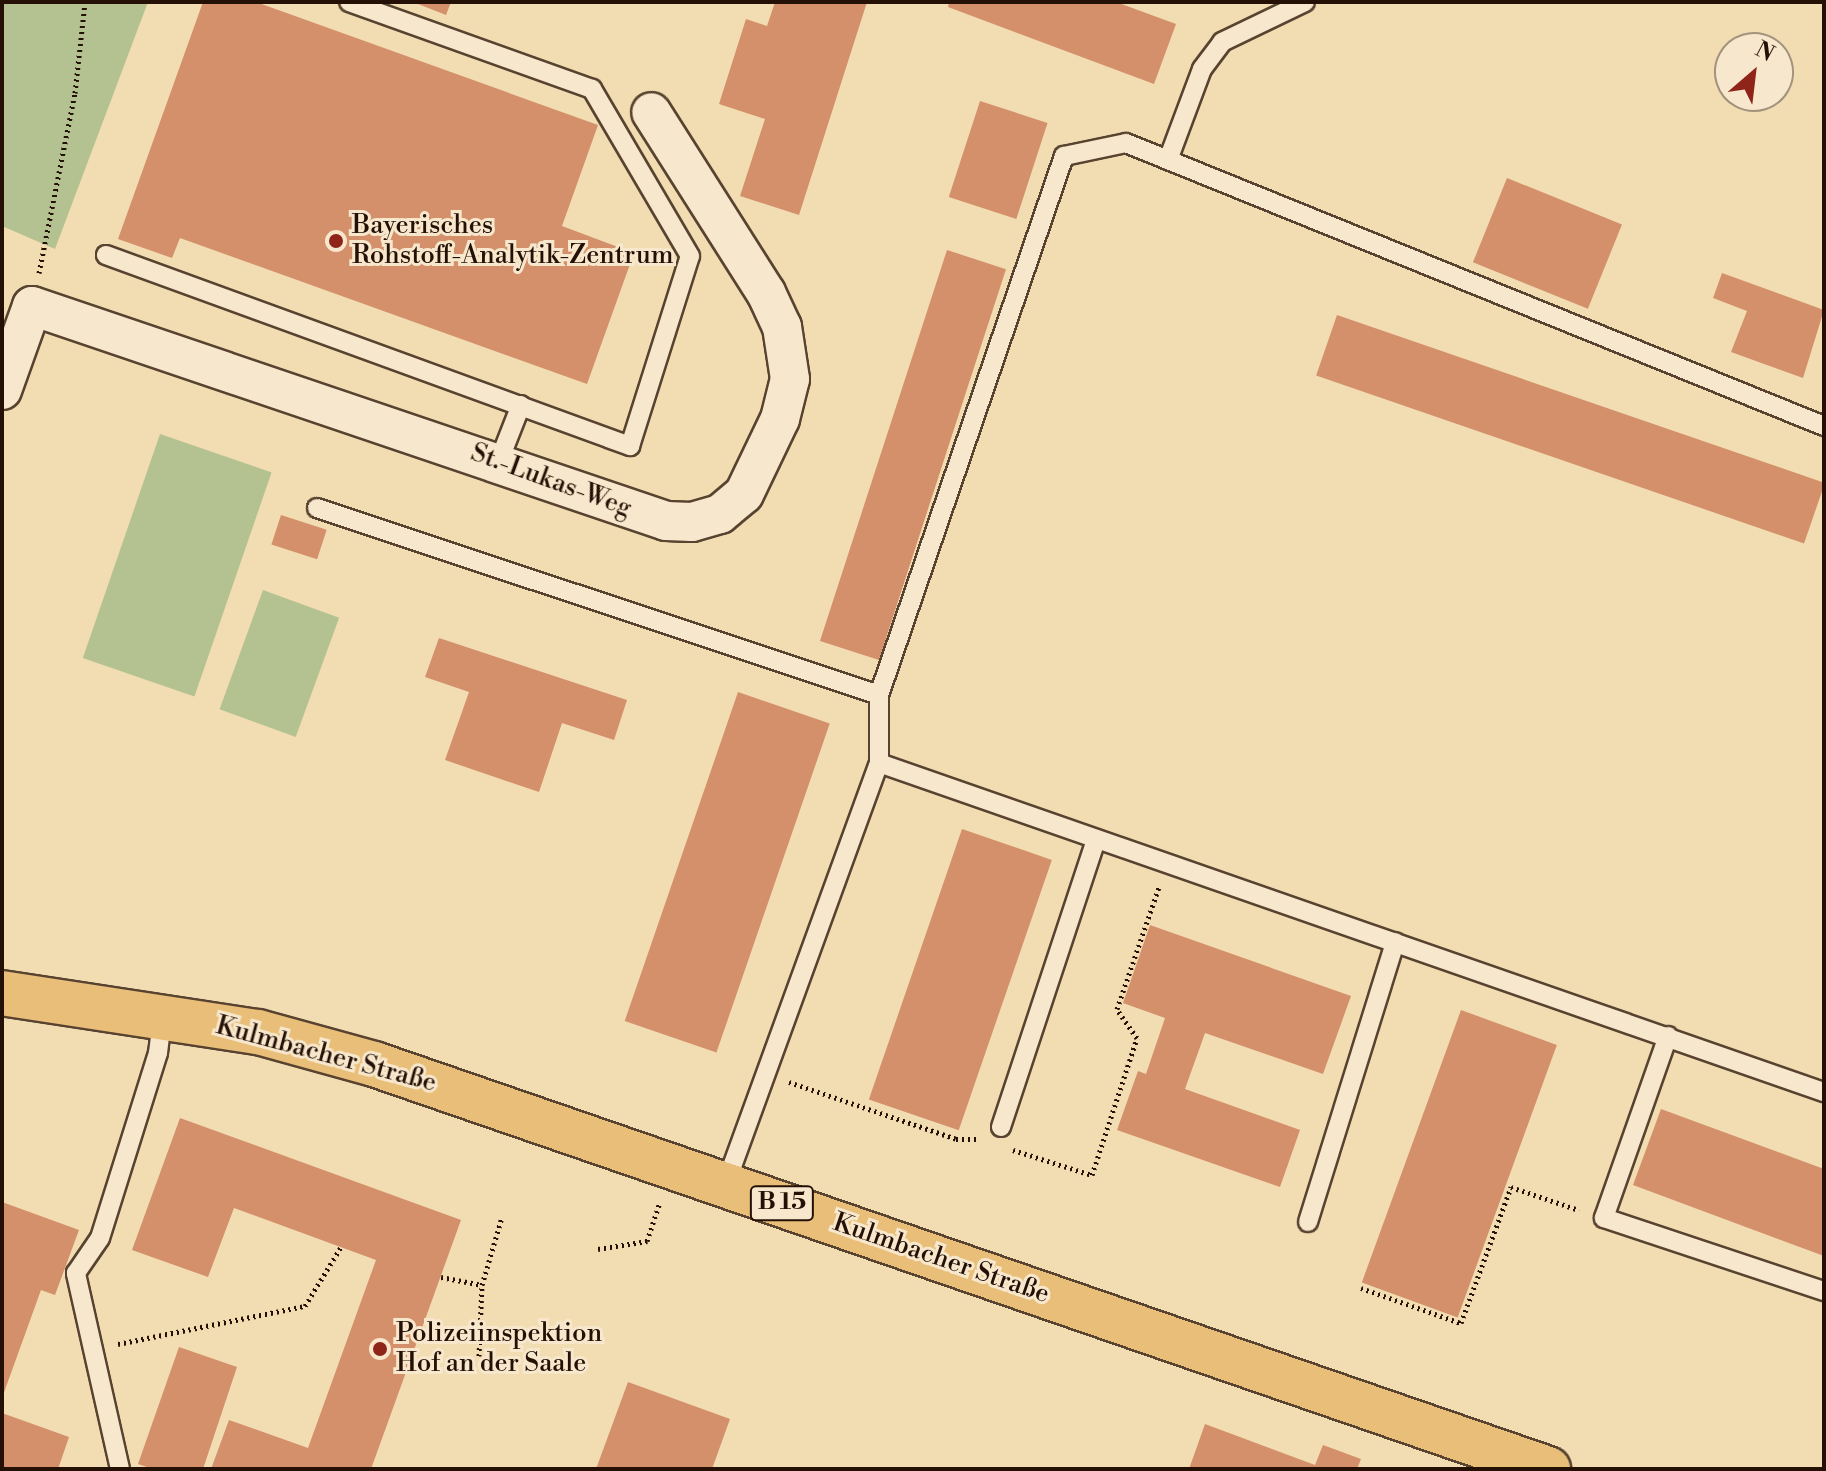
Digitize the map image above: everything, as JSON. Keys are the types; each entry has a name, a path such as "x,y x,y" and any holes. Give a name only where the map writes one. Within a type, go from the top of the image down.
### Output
{"main road":[{"name":"Kulmbacher Straße","path":"2,993 163,1015 258,1032 374,1064 1548,1469"}],"street":[{"name":"St.-Lukas-Weg","path":"32,306 499,461 666,521 692,522 720,514 744,494 780,419 790,379 782,327 766,293 651,112"},
{"path":"2,390 32,306"}],"lane":[{"path":"106,255 630,446 690,256 592,89 349,2"},
{"path":"1168,160 1202,69 1222,42 1305,2"},
{"path":"726,1183 879,763 879,695 1064,156 1126,143 1824,426"},
{"path":"499,461 521,405"},
{"path":"317,508 879,695"},
{"path":"879,763 1824,1092"},
{"path":"1001,1127 1096,839"},
{"path":"1308,1222 1395,942"},
{"path":"120,1469 76,1273 100,1238 158,1053 163,1015"},
{"path":"1668,1036 1604,1218 1824,1291"}],"path":[{"path":"32,306 75,93 85,2"},
{"path":"1361,1288 1461,1323 1511,1187 1604,1218"},
{"path":"598,1249 647,1241 660,1202"},
{"path":"479,1356 482,1285 502,1217"},
{"path":"93,1349 305,1306 341,1247"},
{"path":"441,1277 482,1285"}],"green space":[{"path":"2,2 148,2 55,249 2,226"},
{"path":"160,434 272,472 194,697 83,658"},
{"path":"263,590 339,618 296,737 220,709"}],"building":[{"path":"203,2 256,2 598,125 562,226 634,253 587,384 180,238 172,258 118,239"},
{"path":"413,2 451,2 446,15"},
{"path":"775,2 867,2 799,215 740,196 765,119 719,104 746,19 767,26"},
{"path":"949,2 1116,2 1176,24 1154,84 948,7"},
{"path":"980,101 1048,123 1016,219 949,197"},
{"path":"1507,178 1622,224 1588,309 1473,262"},
{"path":"947,250 1006,269 879,660 820,641"},
{"path":"1722,273 1824,310 1803,378 1731,352 1747,311 1713,298"},
{"path":"1337,315 1824,483 1804,544 1316,376"},
{"path":"281,515 327,530 317,559 271,544"},
{"path":"439,638 627,700 614,740 562,723 539,792 445,760 469,692 425,677"},
{"path":"738,692 830,724 716,1053 625,1021"},
{"path":"962,829 1052,860 959,1130 869,1099"},
{"path":"1150,925 1351,996 1323,1074 1205,1033 1185,1089 1300,1130 1280,1187 1117,1130 1138,1071 1146,1074 1165,1018 1123,1003"},
{"path":"1461,1010 1557,1045 1458,1317 1362,1283"},
{"path":"1661,1109 1824,1169 1824,1256 1633,1185"},
{"name":"Polizeiinspektion Hof an der Saale","path":"180,1118 461,1220 371,1469 211,1469 229,1420 308,1448 376,1260 234,1208 208,1277 132,1250"},
{"path":"2,1202 79,1230 55,1295 41,1290 2,1398"},
{"path":"179,1347 237,1367 203,1469 153,1469 138,1464"},
{"path":"628,1382 730,1419 712,1469 596,1469"},
{"path":"2,1413 69,1437 58,1469 2,1469"},
{"path":"1205,1424 1315,1465 1323,1445 1361,1459 1357,1469 1189,1469"}],"place":[{"name":"Bayerisches Rohstoff-Analytik-Zentrum","path":"336,241"},
{"name":"Polizeiinspektion Hof an der Saale","path":"380,1349"}]}
